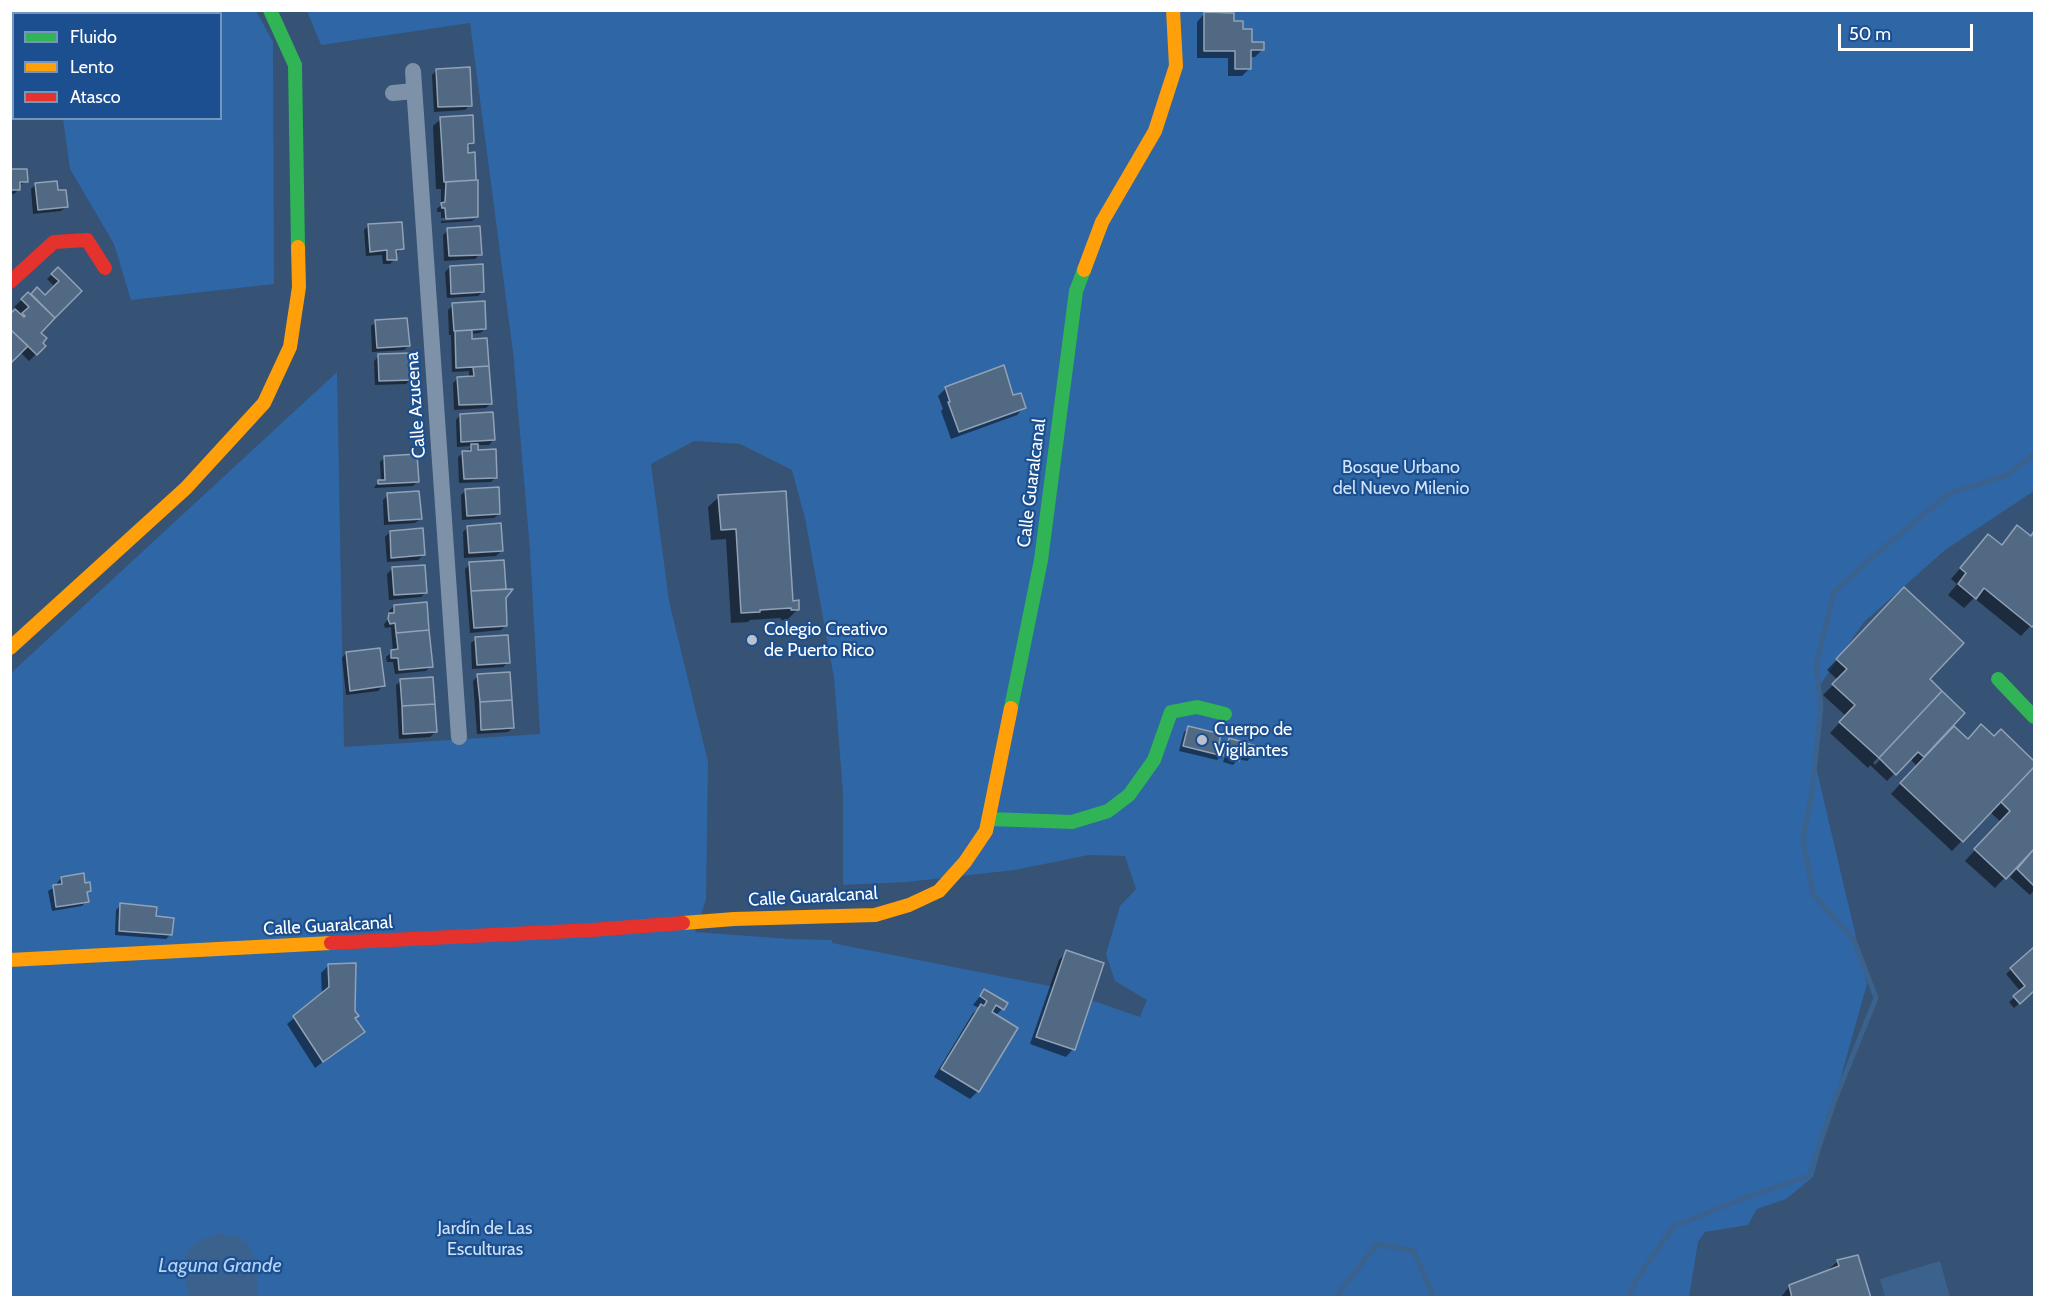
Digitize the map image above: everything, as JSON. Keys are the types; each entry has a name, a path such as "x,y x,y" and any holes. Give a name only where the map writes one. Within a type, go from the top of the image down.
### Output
{"street":[{"path":"10,648 194,480 264,403 290,347 299,287 295,65 270,10"},
{"name":"Calle Guaralcanal","path":"10,960 592,930 734,919 875,915 939,891 966,862 986,831 1041,560 1076,291 1102,222 1155,131 1176,66 1173,10"},
{"name":"Calle Azucena","path":"413,71 459,737"},
{"path":"393,93 414,91"},
{"path":"10,282 54,242 87,240 105,268"},
{"path":"1998,679 2034,717"},
{"path":"989,819 1072,822 1108,811 1129,795 1154,760 1171,712 1197,707 1225,714"}],"green space":[{"path":"256,11 273,42 274,284 131,300 114,244 70,169 63,120 222,120 222,12 45,12"},
{"name":"Bosque Urbano del Nuevo Milenio","path":"307,11 2034,11 2034,491 1945,550 1864,622 1820,685 1816,767 1867,984 1813,1177 1786,1199 1757,1209 1748,1225 1705,1232 1698,1242 1689,1297 11,1298 11,673 337,372 344,747 540,734 530,550 513,352 470,23 321,45","holes":["694,441 740,444 792,470 805,518 834,678 843,794 843,885 907,882 1015,870 1089,855 1125,856 1136,889 1120,906 1106,954 1115,981 1147,1000 1140,1017 1050,986 832,943 832,940 695,932 706,899 708,762 669,601 651,464"]}],"water":[{"name":"Laguna Grande","path":"219,1234 238,1237 250,1249 255,1264 257,1297 189,1297 185,1274 186,1256 196,1243"},
{"path":"1940,1261 1950,1297 1885,1297 1880,1279"}],"building":[{"path":"1204,12 1234,13 1234,21 1243,21 1243,29 1252,29 1252,42 1264,42 1264,50 1251,50 1251,69 1235,69 1235,51 1204,51"},
{"path":"470,67 472,106 438,107 436,69"},
{"path":"10,72 12,72 12,108 10,108"},
{"path":"473,115 474,143 468,144 468,153 475,152 476,180 444,182 440,117"},
{"path":"10,169 27,169 28,182 20,182 20,190 10,190"},
{"path":"478,180 478,217 446,219 445,208 442,208 441,203 445,202 446,182"},
{"path":"57,181 58,190 66,190 68,207 38,210 35,183"},
{"path":"402,222 404,249 396,250 397,260 387,260 387,250 370,252 368,224"},
{"path":"480,226 482,255 449,256 447,228"},
{"path":"483,264 484,292 451,294 450,266"},
{"path":"58,267 82,291 55,318 31,294 37,287 45,295 59,281 51,274"},
{"path":"28,292 55,318 41,333 47,338 43,343 46,346 37,355 10,329 10,314 15,309 25,316 22,313 29,307 21,299"},
{"path":"485,301 486,329 454,331 452,303"},
{"path":"407,318 410,346 377,348 375,320"},
{"path":"10,329 28,346 10,364"},
{"path":"472,330 472,339 487,338 489,366 456,368 455,331"},
{"path":"411,353 413,380 379,381 378,354"},
{"path":"1004,365 1013,395 1021,393 1026,408 959,432 945,387"},
{"path":"489,366 492,404 459,405 457,377 474,376 473,367"},
{"path":"493,412 495,440 461,442 460,414"},
{"path":"471,444 478,444 478,450 496,449 497,478 464,479 462,451 471,451"},
{"path":"417,454 419,482 378,484 378,480 385,480 384,456"},
{"path":"499,487 500,514 467,516 465,489"},
{"path":"419,491 422,519 389,521 387,493"},
{"path":"786,491 793,601 799,600 799,610 791,610 791,608 741,613 736,529 721,530 718,495"},
{"path":"501,523 503,551 469,553 467,526"},
{"path":"2017,525 2031,536 2034,531 2034,625 2032,627 1984,588 1976,599 1958,584 1966,573 1960,568 1988,534 2002,545"},
{"path":"423,528 425,555 391,558 390,531"},
{"path":"504,560 506,589 471,591 469,562"},
{"path":"425,565 427,593 394,595 392,567"},
{"path":"1904,587 1964,643 1930,679 1942,691 1879,758 1839,722 1855,705 1832,684 1847,669 1836,659"},
{"path":"513,589 506,598 507,626 474,628 471,591"},
{"path":"427,602 429,630 396,633 395,623 390,624 388,619 389,613 394,613 394,605"},
{"path":"429,630 433,667 399,670 398,658 391,658 391,650 398,649 396,633"},
{"path":"508,635 510,663 477,665 475,637"},
{"path":"380,648 385,686 350,691 346,652"},
{"path":"510,672 512,700 480,702 477,674"},
{"path":"433,677 435,704 402,706 400,679"},
{"path":"1942,691 1965,713 1924,757 1918,752 1896,775 1879,758"},
{"path":"512,700 514,728 481,730 480,702"},
{"path":"435,704 437,732 403,734 402,706"},
{"path":"1981,724 1994,736 2001,729 2034,761 2034,767 1963,842 1900,783 1954,726 1968,739"},
{"name":"Cuerpo de Vigilantes","path":"1188,726 1221,734 1218,748 1225,750 1223,756 1183,746"},
{"path":"1229,738 1256,746 1253,757 1241,754 1239,761 1227,757 1230,749 1226,748"},
{"path":"2034,767 2034,849 2006,879 1974,849 2010,811 2001,802"},
{"path":"2034,849 2034,886 2017,869"},
{"path":"84,873 85,883 90,882 91,891 87,892 89,902 56,907 53,885 62,884 61,877"},
{"path":"120,903 157,907 156,916 174,918 172,935 119,931"},
{"path":"2034,947 2034,991 2020,1004 2013,996 2025,986 2010,968"},
{"path":"1066,950 1104,963 1075,1050 1036,1037"},
{"path":"356,963 355,1011 359,1016 355,1018 365,1032 323,1062 293,1016 329,987 328,964"},
{"path":"984,989 1008,1003 1004,1010 996,1005 992,1012 1018,1028 979,1092 941,1069 981,1004 984,1006 987,1001 980,996"},
{"path":"1858,1255 1871,1298 1792,1298 1789,1285 1839,1266 1837,1260"}],"waterway":[{"path":"1627,1298 1637,1279 1673,1227 1739,1200 1809,1176 1836,1097 1876,998 1854,940 1813,894 1803,838 1812,793 1821,706 1816,666 1834,592 1950,493 2007,475 2034,454"},
{"path":"1335,1298 1377,1244 1414,1251 1434,1298"}],"traffic: fast":[{"path":"270,10 295,65 298,247"},
{"path":"1011,708 1041,560 1076,291 1084,270"},
{"path":"1998,679 2034,717"},
{"path":"989,819 1072,822 1108,811 1129,795 1154,760 1171,712 1197,707 1225,714"}],"traffic: slow":[{"path":"1084,270 1102,222 1155,131 1176,66 1173,10"},
{"path":"10,648 186,488 264,403 290,347 299,287 298,247"},
{"path":"683,923 734,919 875,915 909,905 939,891 965,862 986,831 1011,708"},
{"path":"10,960 331,943"}],"traffic: jam":[{"path":"10,282 54,242 87,240 105,268"},
{"path":"331,943 592,930 683,923"}],"place":[{"name":"Colegio Creativo de Puerto Rico","path":"752,640"},
{"name":"Cuerpo de Vigilantes","path":"1202,740"}],"park label":[{"name":"Jardín de Las Esculturas","path":"485,1239"}]}
